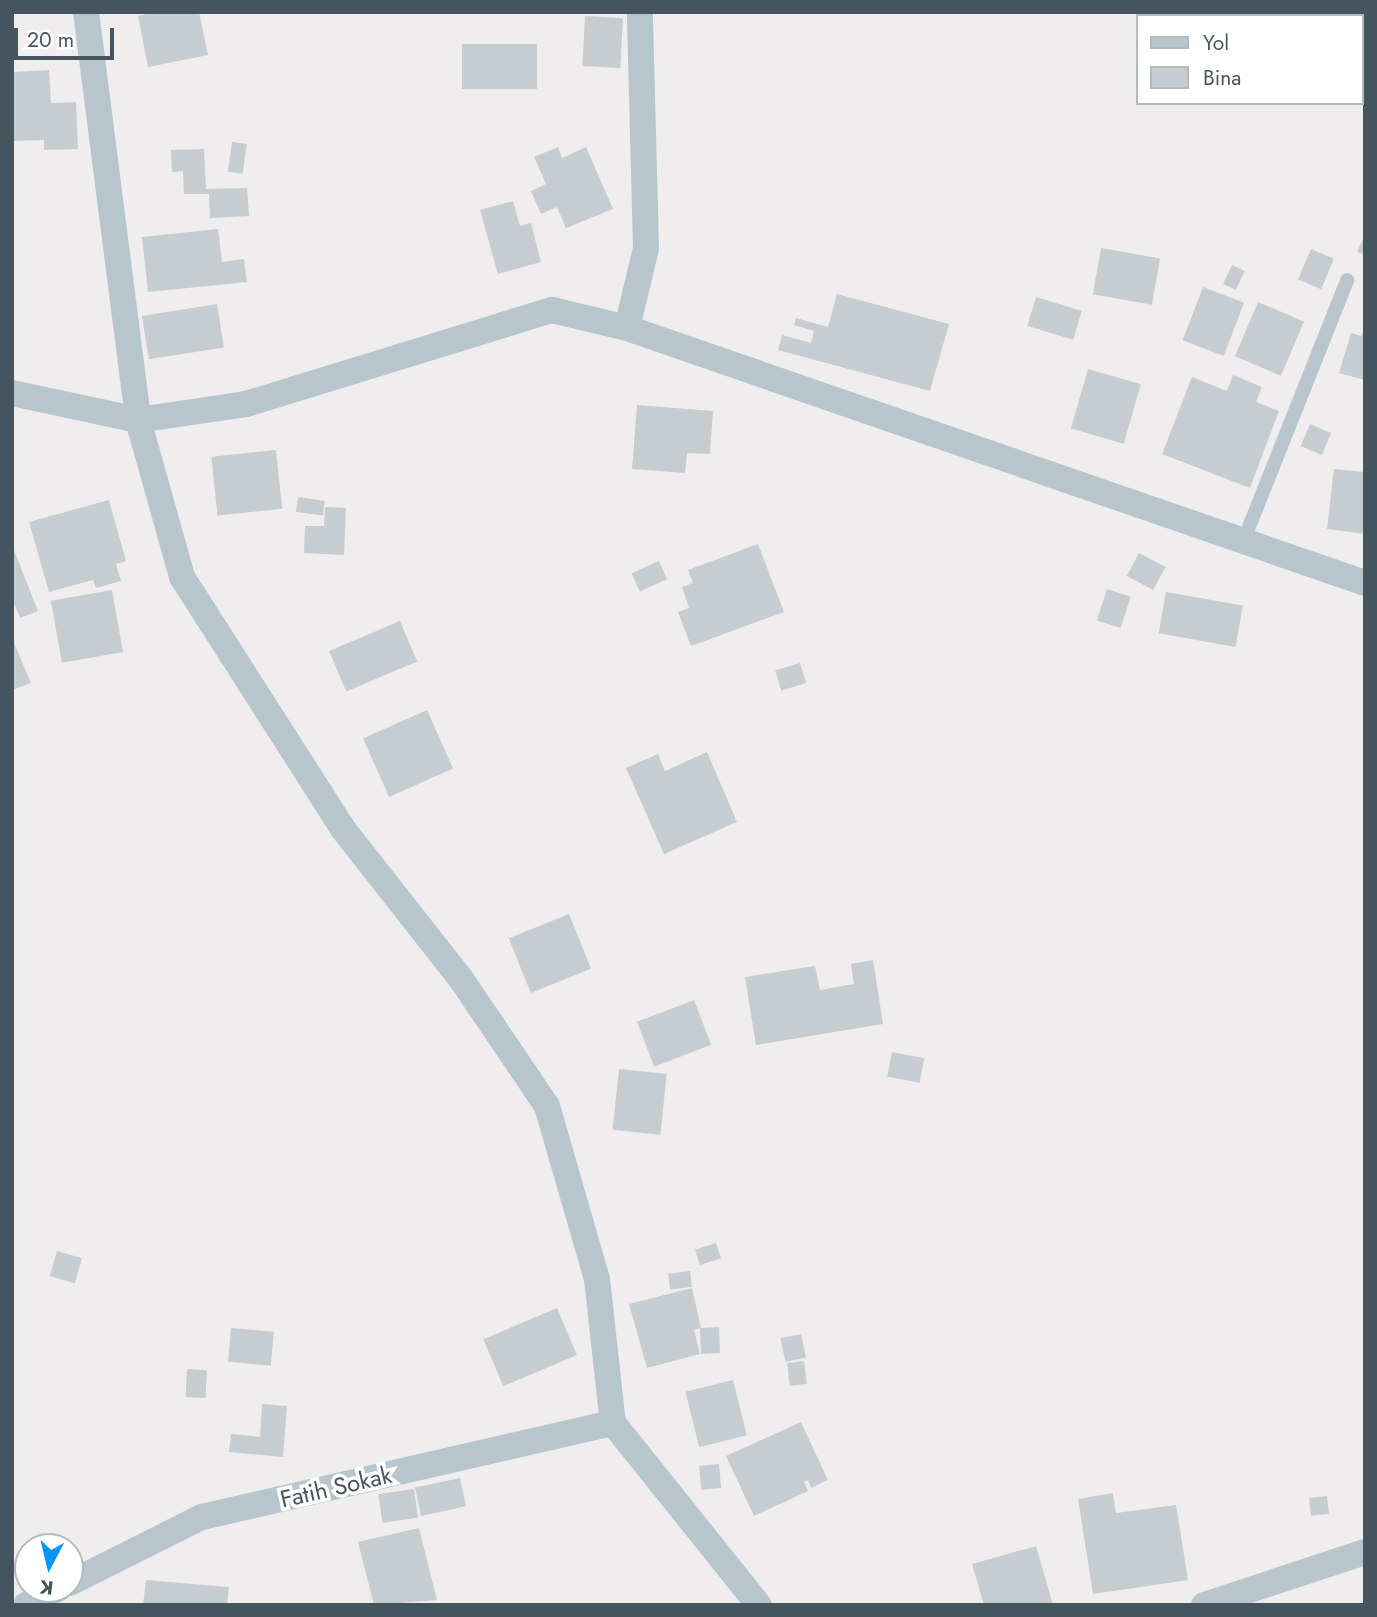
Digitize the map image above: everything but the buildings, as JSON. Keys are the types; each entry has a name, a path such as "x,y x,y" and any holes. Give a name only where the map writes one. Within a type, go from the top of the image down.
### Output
{"street":[{"path":"86,12 138,420 182,577 343,829 461,979 547,1107 597,1279 613,1423 759,1605"},
{"path":"627,328 646,248 640,12"},
{"path":"12,393 138,420 246,404 552,310 627,328 1365,583"},
{"name":"Fatih Sokak","path":"84,1576 202,1517 613,1423"},
{"path":"1204,1605 1365,1552"}],"lane":[{"path":"1243,542 1347,280"}]}
